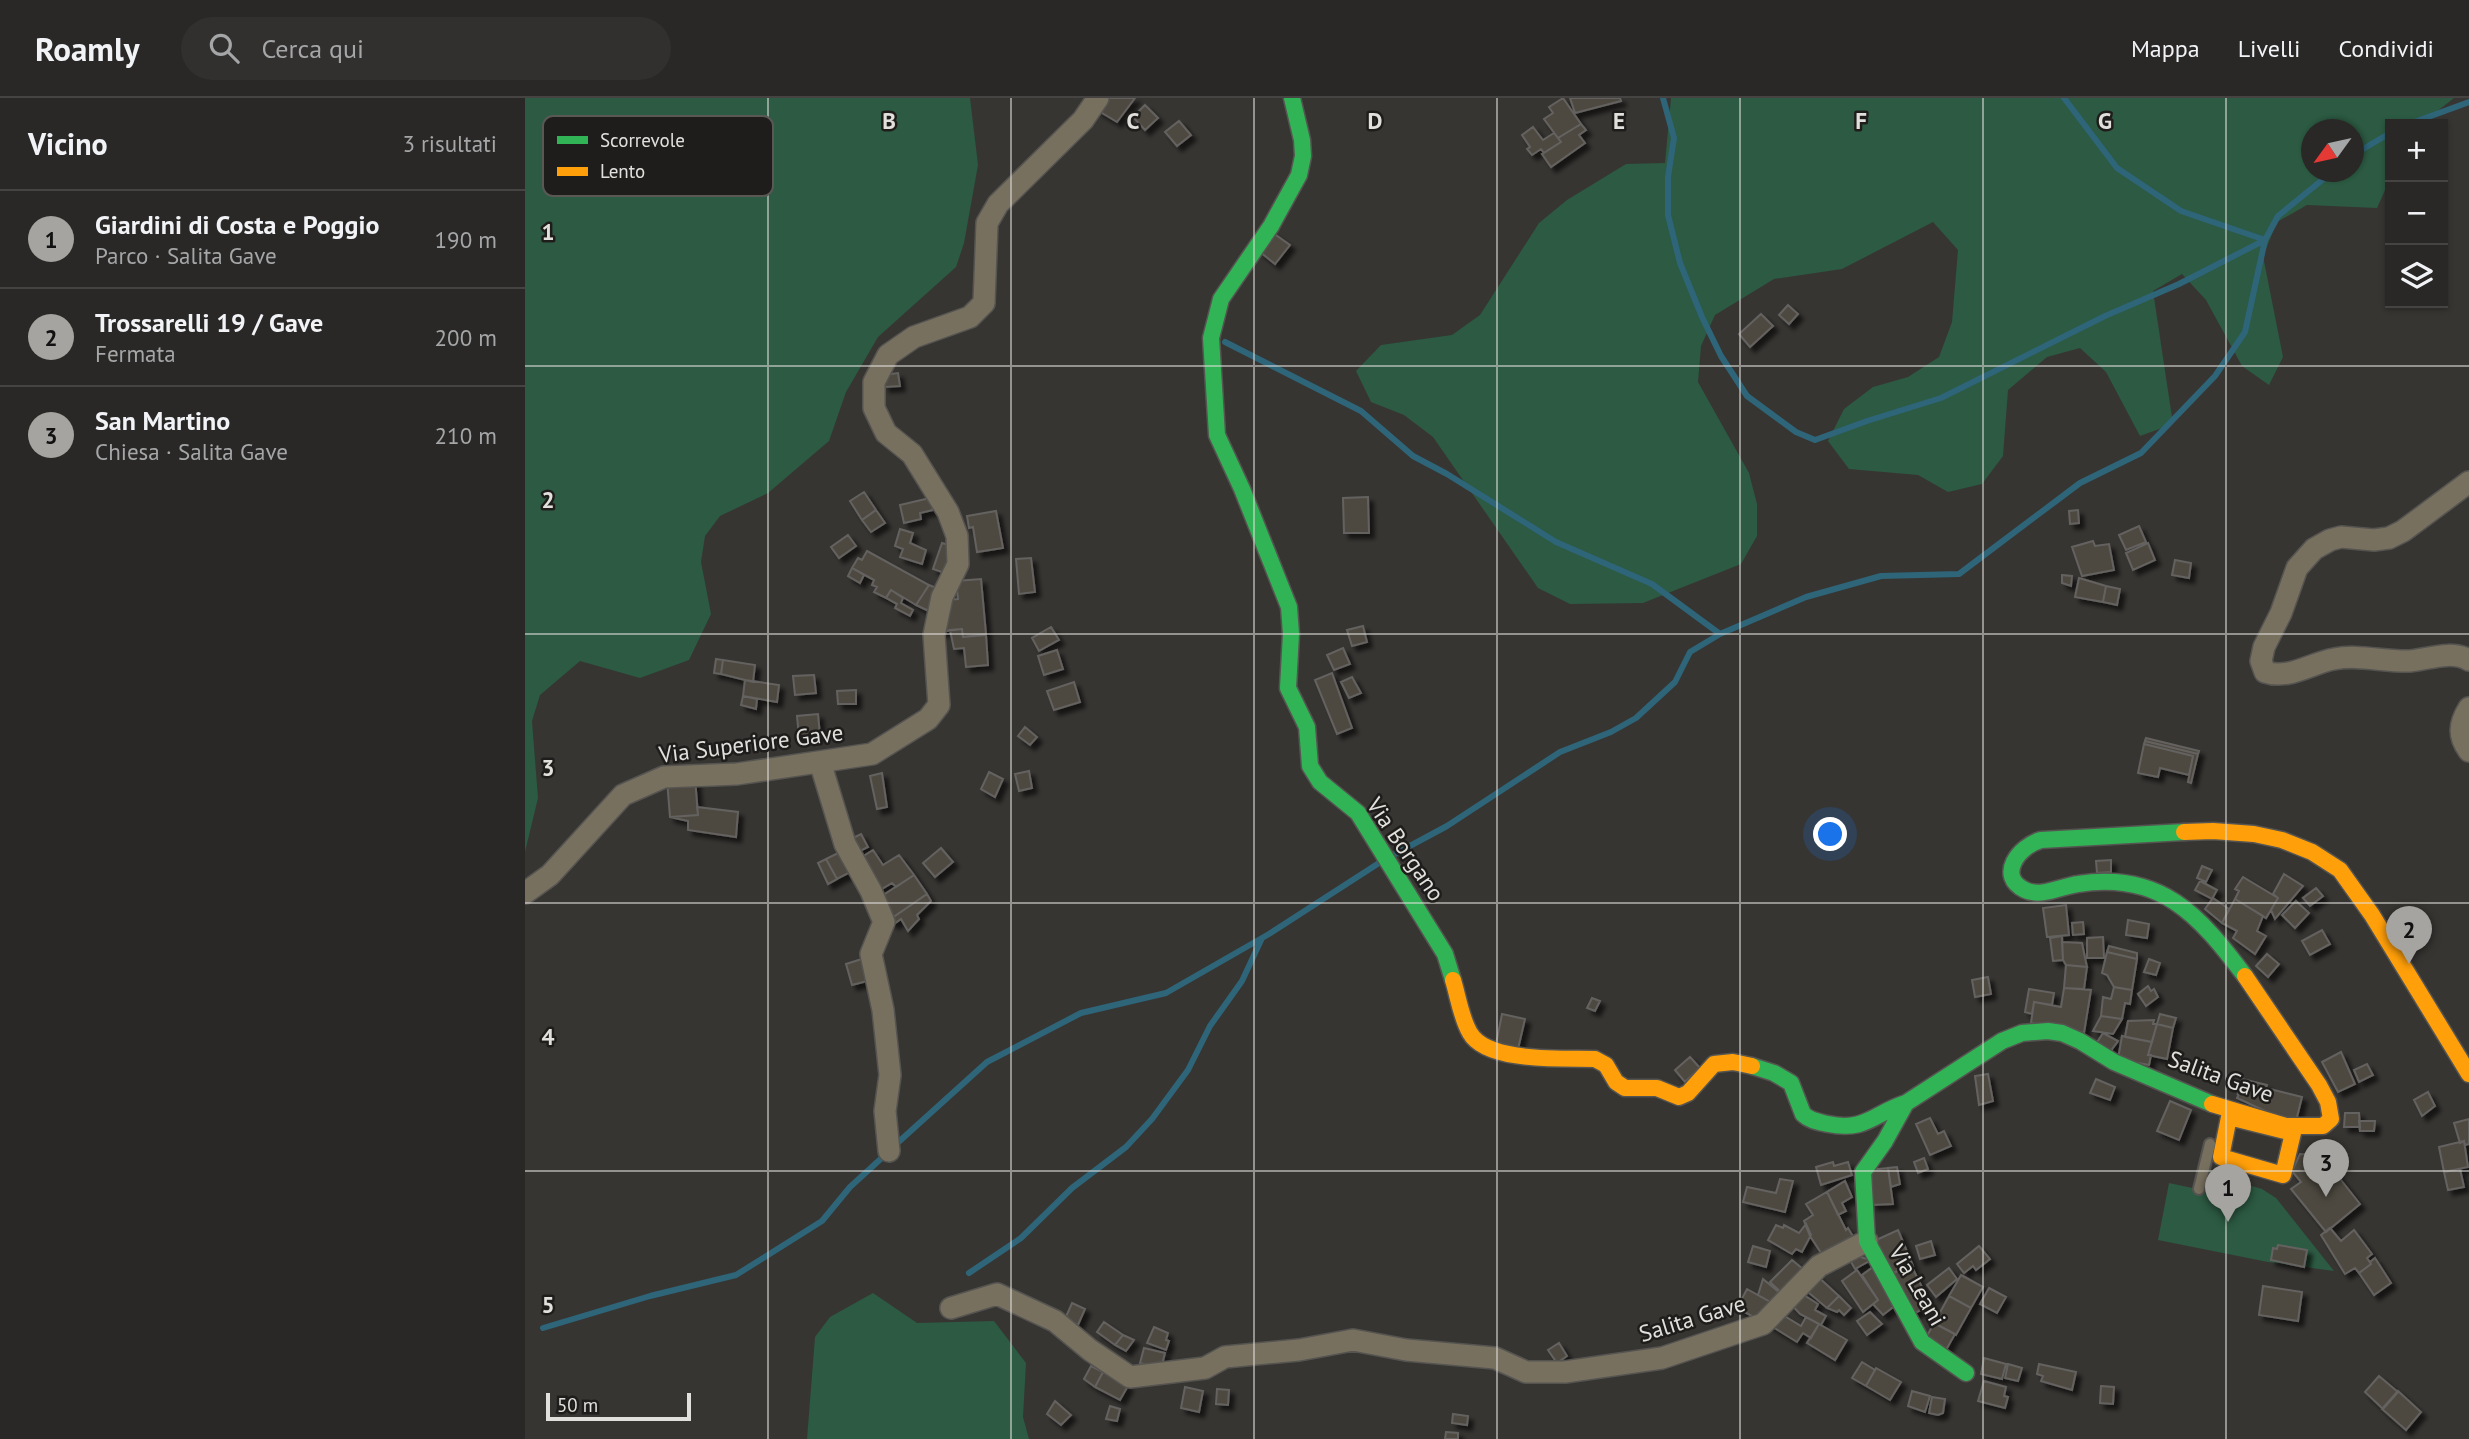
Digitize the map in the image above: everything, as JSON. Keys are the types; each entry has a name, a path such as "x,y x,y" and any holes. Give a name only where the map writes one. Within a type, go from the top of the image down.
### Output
{"street":[{"name":"Via Superiore Gave","path":"525,893 549,875 623,795 664,777 737,774 872,754 928,719 939,705 935,635 942,597 958,564 957,536 948,512 912,454 886,433 874,408 874,382 888,355 914,337 970,317 984,303 987,223 998,204 1083,120 1098,98"},
{"name":"Via Borgano","path":"1292,98 1302,140 1303,156 1299,175 1271,226 1221,299 1211,338 1217,435 1242,489 1289,607 1291,634 1288,688 1307,727 1310,766 1319,782 1358,813 1425,919 1445,954 1469,1032 1478,1043 1510,1055 1595,1059 1606,1065 1616,1082 1625,1088 1657,1088 1679,1097 1688,1093 1702,1074 1714,1064 1731,1062 1775,1073 1794,1087 1799,1107 1805,1116 1842,1128 1862,1126 1889,1108 1906,1104"},
{"path":"2469,482 2403,531 2389,538 2374,540 2341,537 2314,549 2297,568 2281,612 2264,647 2261,661 2263,670 2269,674 2294,672 2323,661 2348,657 2410,660 2462,656 2469,660"},
{"path":"2469,708 2460,728 2462,741 2469,751"},
{"path":"820,762 845,844 871,891 884,922 871,954 883,1010 890,1075 885,1111 889,1151"},
{"name":"Salita Gave","path":"951,1308 997,1294 1055,1321 1090,1350 1130,1377 1205,1368 1226,1357 1299,1350 1353,1339 1406,1350 1495,1358 1527,1372 1565,1373 1663,1358 1763,1324 1819,1266 1867,1241 1863,1172 1906,1104 2002,1041 2022,1032 2048,1031 2080,1041 2216,1119 2263,1121 2298,1130 2327,1124 2331,1119 2330,1107 2319,1086 2249,980 2194,918 2158,890 2123,882 2101,881 2039,892 2026,891 2020,887 2013,876 2013,862 2020,851 2031,843 2045,839 2213,831 2254,834 2282,840 2312,852 2340,870 2372,915 2469,1074"},
{"path":"2229,1116 2298,1130 2283,1175 2221,1157 2229,1116"},
{"name":"Via Leani","path":"1867,1241 1922,1342 1966,1373"}],"lane":[{"path":"2199,1189 2216,1119"}],"green space":[{"path":"525,98 970,98 978,165 964,243 956,267 878,337 846,392 829,441 768,493 720,516 705,536 701,562 711,614 689,660 640,678 580,661 540,695 532,721 538,798 525,852"},
{"path":"1671,98 2454,98 2427,119 2385,119 2385,190 2377,208 2307,205 2277,222 2263,256 2283,357 2269,385 2242,366 2206,300 2182,274 2153,291 2173,424 2140,436 2106,372 2080,348 2047,357 2008,390 2003,456 1982,484 1948,492 1918,475 1849,469 1828,441 1844,409 1873,387 1908,377 1939,357 1952,322 1958,250 1933,222 1842,269 1774,279 1715,315 1701,346 1698,382 1749,473 1757,504 1757,536 1741,564 1643,603 1570,604 1538,588 1433,437 1404,415 1371,402 1356,371 1381,345 1452,335 1480,315 1539,223 1567,200 1626,164 1665,163"},
{"path":"2207,1168 2262,1189 2276,1198 2334,1271 2268,1262 2158,1240 2169,1183 2202,1190"},
{"path":"873,1293 917,1323 994,1321 1026,1363 1023,1417 1029,1439 807,1439 815,1337 830,1317"}],"building":[{"path":"1105,98 1135,98 1117,122 1097,110"},
{"path":"1563,98 1581,124 1558,138 1544,119 1553,113 1549,107"},
{"path":"1570,98 1620,98 1621,101 1575,113"},
{"path":"1145,105 1158,118 1145,130 1133,117"},
{"path":"1179,121 1191,135 1177,146 1165,132"},
{"path":"1581,124 1586,130 1579,135 1585,143 1551,167 1542,154 1561,142 1558,138"},
{"path":"1533,127 1543,140 1554,133 1561,142 1544,153 1541,149 1532,155 1522,135"},
{"path":"1273,233 1290,245 1275,264 1259,251"},
{"path":"1788,305 1798,314 1789,324 1779,315"},
{"path":"1761,314 1773,326 1750,347 1739,334"},
{"path":"898,373 900,386 885,387 883,375"},
{"path":"864,492 876,510 862,520 850,501"},
{"path":"1368,497 1369,533 1344,533 1343,498"},
{"path":"930,498 933,510 920,513 921,519 904,523 900,505"},
{"path":"876,510 885,523 871,532 862,520"},
{"path":"2078,510 2079,523 2070,524 2069,511"},
{"path":"996,511 1003,548 977,552 973,527 969,528 967,516"},
{"path":"2139,526 2146,542 2126,550 2119,535"},
{"path":"900,529 913,533 910,543 926,550 922,564 900,557 903,549 895,546"},
{"path":"848,535 856,546 839,558 831,547"},
{"path":"2093,541 2095,546 2109,544 2114,570 2082,576 2072,547"},
{"path":"942,543 952,546 947,574 933,569"},
{"path":"2148,543 2155,560 2133,570 2126,553"},
{"path":"867,551 929,585 916,605 891,590 886,598 874,592 877,587 872,585 874,580 852,568 858,558 862,560"},
{"path":"1031,558 1035,592 1019,594 1016,559"},
{"path":"2175,560 2191,563 2189,578 2172,575"},
{"path":"852,568 864,575 860,583 848,576"},
{"path":"2062,575 2072,576 2071,586 2062,583"},
{"path":"2079,578 2106,586 2103,602 2075,597"},
{"path":"981,579 986,634 963,637 962,629 938,632 945,600 958,599 956,581"},
{"path":"929,585 941,590 933,613 916,605"},
{"path":"2106,586 2120,589 2117,605 2103,602"},
{"path":"891,590 903,598 901,603 913,610 910,616 895,608 897,604 886,598"},
{"path":"1363,626 1367,642 1352,646 1347,630"},
{"path":"1051,627 1059,640 1039,651 1032,638"},
{"path":"962,629 963,637 986,635 988,665 966,667 964,648 954,649 950,630"},
{"path":"1343,648 1350,664 1334,670 1327,655"},
{"path":"1057,650 1063,669 1044,675 1038,656"},
{"path":"716,659 723,660 721,674 714,673"},
{"path":"723,660 755,665 753,682 721,674"},
{"path":"1332,673 1352,728 1337,734 1315,680"},
{"path":"814,675 816,693 795,695 793,676"},
{"path":"1352,677 1361,693 1349,698 1341,682"},
{"path":"745,680 779,685 777,702 743,696"},
{"path":"1074,682 1080,702 1054,710 1047,691"},
{"path":"856,690 856,704 838,704 837,691"},
{"path":"743,696 757,699 756,709 741,705"},
{"path":"818,714 820,735 799,737 797,716"},
{"path":"1025,727 1037,737 1030,745 1018,736"},
{"path":"2146,738 2199,751 2198,754 2145,741"},
{"path":"2145,741 2198,754 2191,783 2188,782 2193,756 2144,744"},
{"path":"2144,744 2193,756 2189,775 2160,768 2158,777 2138,773"},
{"path":"1029,771 1032,788 1019,791 1015,774"},
{"path":"989,772 1003,779 995,797 981,789"},
{"path":"882,773 887,807 877,809 870,776"},
{"path":"695,778 698,815 670,817 667,780"},
{"path":"697,807 738,812 736,837 688,830 688,821 670,817 698,815"},
{"path":"861,834 868,847 856,853 849,840"},
{"path":"941,848 953,862 935,877 923,863"},
{"path":"846,849 856,869 837,879 826,859"},
{"path":"873,850 883,865 899,855 914,875 896,887 892,883 877,892 857,860"},
{"path":"826,859 837,879 828,884 818,863"},
{"path":"2111,860 2111,872 2097,873 2096,861"},
{"path":"2202,866 2212,870 2206,882 2197,878"},
{"path":"2284,874 2303,886 2275,919 2271,910 2278,898 2273,894"},
{"path":"914,875 927,894 889,920 877,899"},
{"path":"2243,877 2278,898 2266,918 2235,899 2239,891 2235,889"},
{"path":"2200,881 2217,890 2212,899 2195,890"},
{"path":"2316,888 2323,896 2310,906 2303,898"},
{"path":"927,894 931,901 917,915 919,919 908,931 901,919 894,924 889,920"},
{"path":"2213,898 2229,909 2222,923 2205,909"},
{"path":"2235,899 2263,916 2257,931 2266,936 2255,954 2233,938 2237,931 2222,923"},
{"path":"2296,901 2309,913 2295,928 2282,915"},
{"path":"2066,905 2069,935 2047,937 2043,908"},
{"path":"2128,920 2149,924 2147,938 2126,935"},
{"path":"2083,922 2084,934 2073,935 2072,923"},
{"path":"2322,930 2330,944 2310,955 2302,941"},
{"path":"2062,936 2063,960 2053,961 2050,938"},
{"path":"2103,937 2104,958 2087,958 2087,938"},
{"path":"2062,942 2082,943 2087,967 2066,965"},
{"path":"2109,946 2137,953 2137,959 2107,952"},
{"path":"2107,952 2137,959 2132,990 2114,987 2107,975 2102,973"},
{"path":"2267,954 2279,964 2268,977 2256,966"},
{"path":"865,958 871,980 852,985 846,964"},
{"path":"2149,959 2160,963 2156,975 2144,972"},
{"path":"2066,965 2087,967 2084,989 2064,988"},
{"path":"1988,977 1991,994 1975,997 1972,980"},
{"path":"2148,986 2151,991 2154,989 2158,997 2146,1006 2138,994"},
{"path":"2114,987 2132,990 2130,1004 2125,1003 2122,1019 2101,1016 2103,997 2111,999"},
{"path":"2064,988 2091,990 2084,1033 2031,1023 2034,1002 2061,1007"},
{"path":"2029,989 2054,993 2052,1005 2034,1002 2032,1014 2025,1012"},
{"path":"1592,998 1600,1001 1595,1011 1587,1008"},
{"path":"1502,1014 1525,1019 1518,1049 1496,1044"},
{"path":"2160,1014 2176,1018 2173,1028 2157,1024"},
{"path":"2101,1016 2122,1019 2113,1034 2093,1031"},
{"path":"2154,1020 2153,1024 2157,1024 2152,1042 2125,1037 2128,1021"},
{"path":"2157,1024 2173,1028 2167,1059 2148,1055"},
{"path":"2103,1033 2118,1041 2110,1052 2096,1044"},
{"path":"2122,1036 2152,1042 2148,1055 2151,1055 2149,1065 2118,1059"},
{"path":"2341,1052 2355,1084 2338,1092 2322,1062"},
{"path":"1690,1057 1700,1068 1685,1082 1675,1070"},
{"path":"2367,1064 2373,1075 2359,1082 2354,1070"},
{"path":"1988,1074 1993,1101 1979,1105 1975,1076"},
{"path":"2096,1079 2115,1087 2110,1100 2090,1093"},
{"path":"2242,1079 2267,1085 2266,1088 2262,1087 2261,1091 2248,1088 2238,1093"},
{"path":"2262,1087 2302,1097 2295,1125 2237,1098 2241,1090 2248,1088 2261,1091"},
{"path":"2428,1092 2435,1106 2422,1116 2414,1100"},
{"path":"2170,1101 2191,1110 2179,1140 2157,1131"},
{"path":"2345,1113 2359,1113 2360,1127 2344,1127"},
{"path":"1930,1118 1938,1134 1944,1131 1951,1146 1930,1155 1916,1124"},
{"path":"2469,1119 2469,1144 2465,1145 2464,1141 2460,1143 2454,1123"},
{"path":"2359,1121 2375,1121 2374,1131 2360,1131"},
{"path":"2464,1141 2468,1167 2444,1172 2439,1147"},
{"path":"2300,1154 2312,1155 2317,1162 2312,1166 2322,1177 2331,1170 2326,1161 2360,1204 2326,1232 2291,1189 2301,1182 2292,1171"},
{"path":"1924,1158 1928,1169 1918,1173 1914,1162"},
{"path":"2322,1158 2331,1170 2322,1177 2312,1166"},
{"path":"1833,1162 1834,1166 1848,1162 1852,1175 1821,1185 1816,1167"},
{"path":"1897,1167 1900,1184 1891,1187 1888,1168"},
{"path":"1888,1168 1893,1204 1872,1205 1869,1170"},
{"path":"2460,1169 2464,1187 2448,1190 2444,1172"},
{"path":"1780,1179 1793,1181 1785,1212 1743,1202 1747,1187 1776,1193"},
{"path":"1845,1181 1852,1197 1842,1203 1846,1211 1838,1215 1827,1192"},
{"path":"1827,1192 1846,1230 1848,1228 1857,1243 1825,1259 1804,1221 1813,1215 1806,1204"},
{"path":"1806,1224 1811,1235 1802,1252 1796,1249 1792,1254 1768,1240 1776,1225 1783,1228 1784,1225 1799,1233"},
{"path":"2330,1228 2341,1241 2354,1230 2372,1254 2367,1258 2371,1264 2359,1273 2355,1268 2345,1274 2321,1235"},
{"path":"1898,1230 1913,1266 1892,1273 1874,1241"},
{"path":"1931,1241 1935,1255 1920,1259 1916,1246"},
{"path":"2278,1245 2307,1250 2304,1267 2271,1260 2273,1248 2277,1249"},
{"path":"1753,1246 1770,1251 1766,1267 1748,1262"},
{"path":"1979,1246 1990,1259 1976,1270 1973,1266 1964,1273 1957,1264"},
{"path":"1846,1253 1871,1260 1855,1269"},
{"path":"2375,1258 2391,1283 2374,1295 2359,1273"},
{"path":"1792,1260 1809,1274 1783,1294 1770,1282"},
{"path":"1873,1267 1897,1304 1883,1315 1873,1304 1878,1300 1862,1275"},
{"path":"1912,1267 1931,1305 1911,1315 1892,1273"},
{"path":"1949,1268 1957,1279 1936,1297 1927,1285"},
{"path":"1857,1270 1878,1300 1863,1312 1842,1281"},
{"path":"1815,1274 1839,1296 1827,1308 1803,1288"},
{"path":"1961,1275 1983,1287 1971,1308 1949,1296"},
{"path":"1763,1279 1780,1293 1774,1304 1758,1295"},
{"path":"2263,1286 2302,1292 2298,1321 2259,1315"},
{"path":"1989,1288 2006,1297 1997,1313 1980,1304"},
{"path":"1747,1289 1774,1304 1763,1322 1737,1308"},
{"path":"1799,1292 1818,1304 1815,1310 1826,1316 1821,1325 1800,1314 1789,1302"},
{"path":"1839,1296 1851,1308 1844,1315 1839,1310 1837,1312 1827,1308"},
{"path":"1949,1296 1971,1308 1956,1335 1934,1323"},
{"path":"1072,1303 1085,1309 1078,1325 1065,1319"},
{"path":"1778,1312 1801,1326 1806,1317 1819,1324 1811,1338 1803,1333 1797,1342 1768,1324"},
{"path":"1870,1312 1882,1324 1867,1335 1857,1321"},
{"path":"1104,1322 1123,1335 1115,1345 1097,1332"},
{"path":"1934,1323 1955,1334 1946,1350 1927,1336"},
{"path":"1819,1324 1847,1340 1835,1360 1807,1343"},
{"path":"1154,1327 1168,1333 1166,1350 1147,1343"},
{"path":"1123,1335 1134,1340 1126,1351 1115,1345"},
{"path":"1559,1343 1567,1356 1557,1363 1548,1350"},
{"path":"1144,1348 1165,1353 1161,1369 1140,1363"},
{"path":"1984,1358 2006,1364 2002,1379 1981,1374"},
{"path":"1862,1362 1875,1370 1866,1386 1852,1378"},
{"path":"2008,1364 2022,1368 2018,1381 2005,1378"},
{"path":"2039,1364 2076,1372 2072,1390 2041,1381 2043,1376 2037,1374"},
{"path":"1091,1366 1103,1372 1095,1387 1084,1379"},
{"path":"1876,1368 1901,1382 1890,1400 1866,1386"},
{"path":"1103,1372 1128,1386 1120,1400 1095,1387"},
{"path":"2379,1376 2398,1392 2383,1409 2365,1392"},
{"path":"1984,1381 2006,1387 2004,1396 2008,1397 2005,1408 1978,1401"},
{"path":"2101,1386 2114,1387 2113,1404 2100,1403"},
{"path":"1185,1387 1203,1391 1199,1412 1181,1408"},
{"path":"1217,1389 1229,1390 1228,1405 1216,1404"},
{"path":"1912,1391 1930,1396 1925,1412 1908,1406"},
{"path":"2398,1391 2421,1412 2406,1430 2382,1409"},
{"path":"1932,1397 1945,1399 1943,1413 1929,1413"},
{"path":"1055,1401 1071,1415 1061,1425 1047,1414"},
{"path":"1110,1406 1120,1409 1117,1421 1106,1419"},
{"path":"1453,1414 1468,1416 1467,1425 1452,1423"},
{"path":"1446,1432 1458,1433 1458,1439 1445,1439"}],"waterway":[{"path":"1663,98 1674,138 1668,177 1668,215 1680,263 1702,317 1721,356 1747,396 1796,432 1815,440 1941,398 2265,240"},
{"path":"2064,98 2117,168 2181,211 2265,240"},
{"path":"2423,119 2469,102"},
{"path":"2364,148 2385,136"},
{"path":"1395,854 1447,826 1560,752 1611,732 1636,718 1675,682 1690,652 1720,634 1806,597 1881,576 1959,574 2080,483 2141,453 2215,376 2245,332 2265,240 2278,216 2320,182"},
{"path":"1225,342 1361,411 1413,456 1556,542 1652,584 1720,634"},
{"path":"893,1147 987,1062 1081,1013 1166,993 1269,934 1379,863"},
{"path":"969,1273 1021,1238 1072,1188 1126,1147 1152,1119 1188,1070 1210,1026 1242,981 1262,938"},
{"path":"543,1328 650,1296 736,1275 822,1221 850,1187 885,1155"}],"traffic: fast":[{"path":"1292,98 1302,140 1303,156 1299,175 1271,226 1221,299 1211,338 1217,435 1242,489 1289,607 1291,634 1288,688 1307,727 1310,766 1320,782 1358,813 1445,954 1453,980"},
{"path":"2184,832 2041,840 2025,848 2019,855 2014,862 2012,877 2016,884 2025,890 2038,893 2078,884 2107,882 2133,884 2155,891 2194,917 2245,976"},
{"path":"1966,1373 1922,1342 1867,1241 1863,1172 1885,1141 1906,1103 2002,1041 2022,1033 2048,1031 2062,1033 2080,1041 2114,1062 2212,1104"},
{"path":"1752,1066 1774,1073 1791,1083 1803,1114 1818,1122 1852,1126 1906,1103"}],"traffic: slow":[{"path":"2184,832 2254,834 2282,840 2312,852 2340,870 2372,915 2469,1074"},
{"path":"2212,1104 2286,1126 2323,1126 2331,1119 2328,1102 2319,1085 2245,976"},
{"path":"1453,980 1470,1033 1479,1043 1492,1050 1527,1057 1595,1059 1606,1065 1616,1082 1625,1088 1657,1088 1679,1097 1688,1093 1714,1064 1733,1062 1752,1066"},
{"path":"2229,1117 2293,1133 2283,1175 2221,1157 2229,1117"}],"place":[{"name":"Trossarelli 19 / Gave","path":"2409,964"},
{"name":"San Martino","path":"2326,1197"},
{"name":"Giardini di Costa e Poggio","path":"2228,1222"}]}
